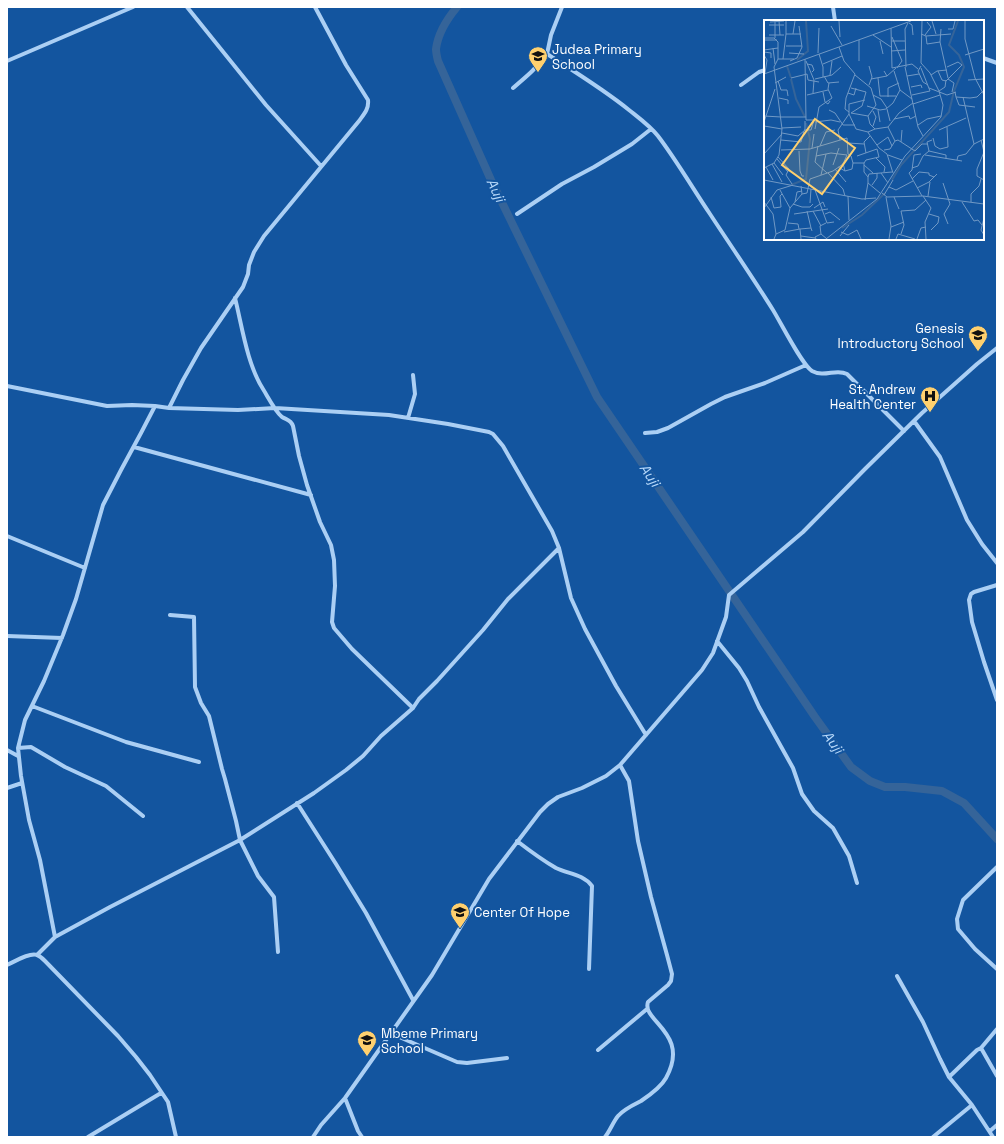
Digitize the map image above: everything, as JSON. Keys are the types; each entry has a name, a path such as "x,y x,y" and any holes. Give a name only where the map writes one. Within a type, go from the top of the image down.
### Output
{"street":[{"path":"7,61 133,7"},
{"path":"187,7 266,105 321,166"},
{"path":"169,408 201,348 243,286 254,252 264,236 358,121 369,105 368,100 346,65 315,7"},
{"path":"513,88 528,76 547,54 551,35 562,7"},
{"path":"834,7 835,20"},
{"path":"547,54 612,96 643,121 657,136 773,310 806,365 812,371 823,375 840,372 847,374 904,431"},
{"path":"984,58 997,63"},
{"path":"741,86 759,72 764,70"},
{"path":"517,214 562,184 632,144 650,129"},
{"path":"236,298 247,349 254,369 261,387 275,408 281,416 291,421 299,456 311,495 320,522 331,546 334,560 335,586 332,622 334,628 352,649 413,708"},
{"path":"313,1137 321,1125 345,1098 432,975 489,879 540,812 558,797 582,788 606,776 620,765 702,670 713,652 726,617 729,594 803,532 864,469 914,421 997,348"},
{"path":"645,434 658,432 668,428 726,397 765,383 806,365"},
{"path":"408,418 415,394 413,375"},
{"path":"7,386 107,406 132,405 169,408 238,410 275,408 389,415 468,428 493,434 508,454 552,532 559,548 571,598 585,629 616,686 646,735"},
{"path":"56,937 43,873 29,820 22,783 18,748 25,720 44,681 76,599 103,505 120,470 134,447 155,406"},
{"path":"914,421 940,457 966,520 997,563"},
{"path":"134,447 311,495"},
{"path":"7,536 85,568"},
{"path":"37,955 56,937 110,907 240,840 346,770 364,756 381,736 413,708 419,699 442,676 483,630 508,599 559,548"},
{"path":"997,585 974,592 971,594 969,600 972,622 997,700"},
{"path":"170,615 194,617 196,687 201,703 209,716 240,840 258,876 274,897 278,952"},
{"path":"7,636 62,638"},
{"path":"717,642 748,681 758,707 793,768 802,794 814,810 833,828 849,856 857,883"},
{"path":"32,706 126,742 199,762"},
{"path":"18,748 31,747 65,767 106,786 143,816"},
{"path":"7,750 18,756"},
{"path":"605,1137 618,1116 654,1091 665,1079 674,1057 673,1049 666,1032 647,1009 648,1002 671,981 672,974 651,898 638,841 628,782 620,765"},
{"path":"7,788 22,783"},
{"path":"297,803 366,913 414,1000"},
{"path":"517,841 558,869 583,878 589,881 592,886 589,969"},
{"path":"997,867 963,900 957,919 958,929 975,949 997,969"},
{"path":"7,965 27,956 33,955 37,955 45,961 118,1036 136,1057 168,1102 176,1137"},
{"path":"897,976 923,1022 949,1077 972,1105 993,1137"},
{"path":"598,1050 647,1009"},
{"path":"949,1077 977,1050 981,1048 997,1028"},
{"path":"390,1033 457,1062 467,1063 508,1058"},
{"path":"981,1048 997,1076"},
{"path":"88,1137 161,1093"},
{"path":"345,1098 358,1131 362,1137"},
{"path":"933,1137 972,1105"},
{"path":"990,1131 997,1125"}],"waterway":[{"name":"Auji","path":"457,7 446,21 439,37 436,49 438,61 491,180 597,397 815,717 851,767 870,781 885,787 905,787 942,791 964,803 997,839"}],"place":[{"name":"Judea Primary School","path":"538,73"},
{"name":"Genesis Introductory School","path":"978,352"},
{"name":"St. Andrew Health Center","path":"930,413"},
{"name":"Center Of Hope","path":"460,929"},
{"name":"Mbeme Primary School","path":"367,1057"}]}
